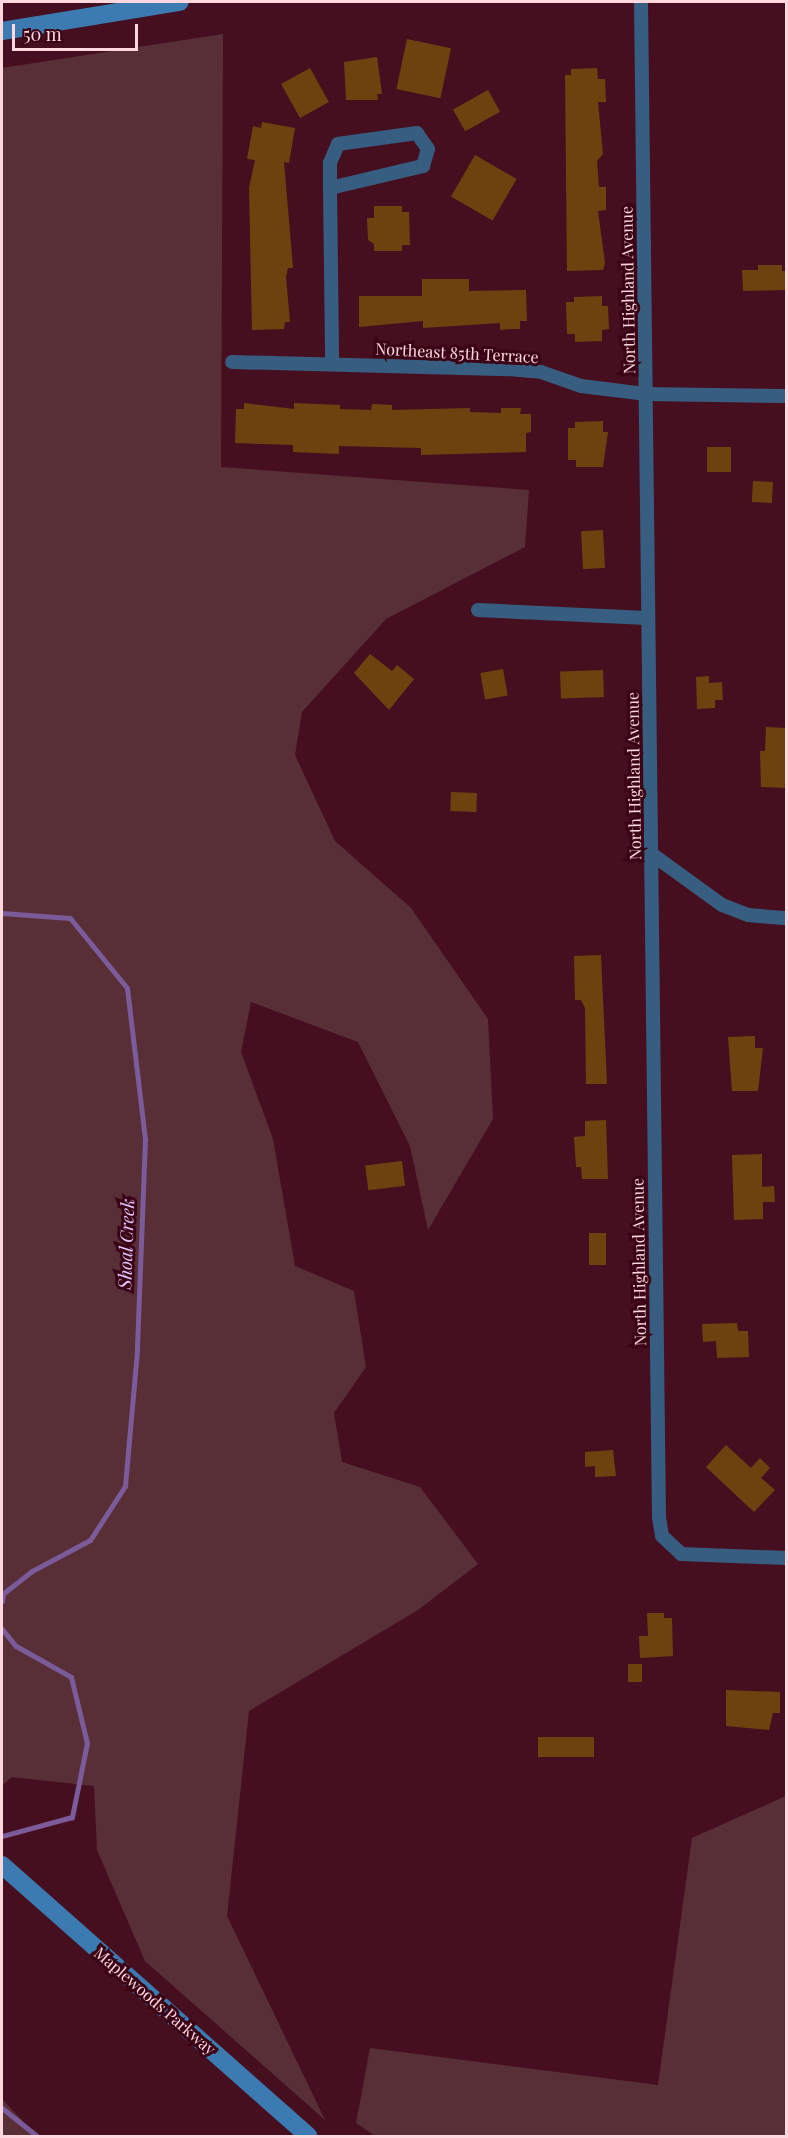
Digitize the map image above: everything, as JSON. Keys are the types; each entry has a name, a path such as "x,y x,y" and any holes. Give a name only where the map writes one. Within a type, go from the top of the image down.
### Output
{"main road":[{"path":"2,31 180,2"},
{"name":"Maplewoods Parkway","path":"2,1865 308,2136"}],"street":[{"name":"North Highland Avenue","path":"641,2 659,1517 662,1536 681,1554 786,1558"},
{"path":"330,188 423,166 428,149 417,133 338,144 330,163 330,188 332,364"},
{"name":"Northeast 85th Terrace","path":"232,362 542,372 581,386 645,394 786,396"},
{"path":"478,610 647,618"},
{"path":"652,855 722,905 748,915 786,918"}],"shaded area":[{"path":"223,34 221,467 529,490 525,547 386,619 302,712 295,755 335,841 411,908 488,1019 493,1119 428,1230 410,1146 358,1042 251,1002 241,1052 273,1139 295,1266 354,1291 366,1367 334,1413 342,1462 420,1487 478,1564 418,1610 249,1711 227,1916 325,2120 145,1961 97,1850 94,1786 12,1777 2,1785 2,68"},
{"path":"786,1796 786,2136 375,2136 356,2123 370,2048 658,2085 692,1838"},
{"path":"2,2099 37,2136 2,2136"}],"building":[{"path":"407,39 451,48 440,98 396,89"},
{"path":"377,57 382,94 377,94 378,100 346,100 344,62"},
{"path":"310,68 329,102 300,118 281,84"},
{"path":"597,68 598,79 605,79 606,102 598,102 603,154 597,161 599,187 606,187 606,210 598,211 605,263 603,270 567,271 565,75 571,75 571,69"},
{"path":"488,90 500,112 465,131 453,109"},
{"path":"262,122 295,128 289,163 284,162 293,268 288,268 286,277 290,322 285,322 284,329 252,330 249,188 255,160 247,159 253,126 261,128"},
{"path":"475,155 517,179 493,221 451,197"},
{"path":"374,206 402,206 402,212 409,212 410,245 402,245 402,251 374,251 374,244 368,240 367,218 374,218"},
{"path":"758,265 782,265 782,271 786,271 786,290 743,291 742,270 758,270"},
{"path":"422,279 469,279 469,291 526,290 527,321 520,321 520,329 500,330 500,323 423,328 423,321 359,327 359,296 422,296"},
{"path":"602,296 602,306 608,306 609,329 602,330 602,341 575,342 575,334 567,334 566,302 574,302 574,297"},
{"path":"244,403 294,409 294,403 340,405 340,409 371,410 372,404 392,405 392,410 470,408 470,412 501,413 501,408 521,408 520,414 531,414 531,432 526,433 526,452 421,455 421,448 339,446 339,454 293,452 293,445 235,443 236,409 244,409"},
{"path":"603,421 603,432 608,432 603,467 576,467 576,460 568,460 568,428 575,428 575,422"},
{"path":"707,447 731,447 731,472 707,472"},
{"path":"753,481 773,482 772,503 752,502"},
{"path":"603,530 605,568 583,569 581,531"},
{"path":"370,654 392,671 397,665 414,679 389,710 354,673"},
{"path":"503,669 508,696 485,700 480,673"},
{"path":"603,670 604,697 561,698 560,672"},
{"path":"709,676 709,683 722,682 723,700 715,700 715,708 697,709 696,677"},
{"path":"766,727 786,728 786,788 761,787 760,751 765,751"},
{"path":"451,792 477,793 476,812 450,811"},
{"path":"601,955 607,1084 586,1084 585,1008 581,1000 575,1000 574,956"},
{"path":"755,1036 755,1048 763,1048 758,1091 732,1091 728,1037"},
{"path":"606,1120 608,1179 582,1179 581,1167 576,1167 574,1137 585,1136 585,1121"},
{"path":"762,1154 762,1187 774,1186 775,1202 763,1202 763,1219 734,1220 732,1155"},
{"path":"402,1161 405,1186 368,1190 365,1166"},
{"path":"589,1233 606,1233 606,1265 589,1265"},
{"path":"737,1323 738,1331 748,1331 749,1357 717,1358 716,1341 703,1342 702,1324"},
{"path":"726,1445 751,1468 760,1458 770,1468 761,1478 775,1490 754,1512 706,1467"},
{"path":"613,1450 616,1476 595,1477 595,1466 585,1467 585,1452"},
{"path":"647,1613 664,1613 664,1618 672,1618 673,1656 640,1658 639,1636 648,1636"},
{"path":"628,1664 642,1664 642,1682 628,1682"},
{"path":"726,1690 780,1692 780,1713 773,1713 769,1730 726,1726"},
{"path":"538,1737 594,1737 594,1757 538,1757"}],"waterway":[{"name":"Shoal Creek","path":"2,913 70,918 127,988 145,1139 137,1351 125,1486 90,1540 32,1571 3,1594 2,1601"},
{"name":"Shoal Creek","path":"2,1629 16,1646 71,1677 87,1743 72,1817 2,1836"},
{"name":"Shoal Creek","path":"2,2108 37,2136"}]}
